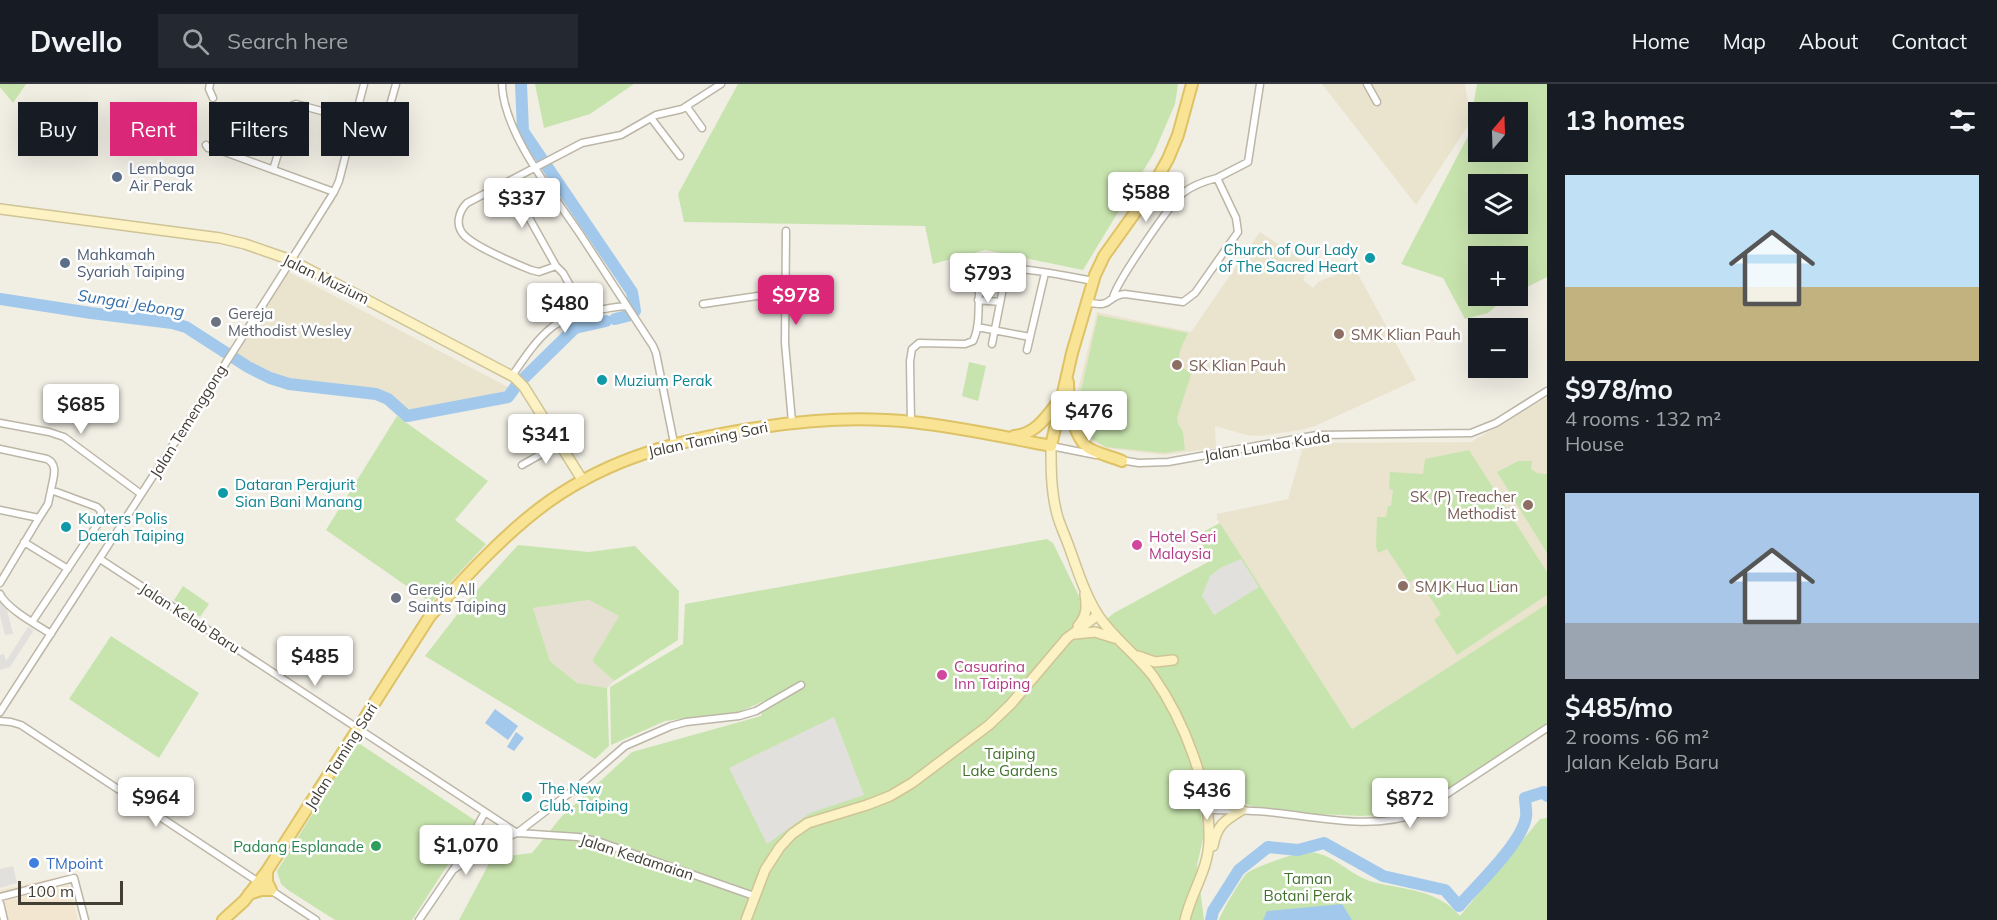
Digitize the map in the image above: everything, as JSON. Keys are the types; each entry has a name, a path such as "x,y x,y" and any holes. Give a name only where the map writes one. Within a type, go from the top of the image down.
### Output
{"main road":[{"path":"1051,446 1060,400 1093,281 1104,256 1149,193 1168,159 1178,135 1192,84"},
{"path":"1067,373 1073,421 1078,437 1091,450 1122,460"},
{"path":"1008,437 1026,435 1036,428 1060,400"},
{"name":"Jalan Taming Sari","path":"223,920 237,908 267,871 430,616 446,597 526,519 550,500 583,481 627,459 674,443 792,422 850,419 910,422 1051,446"},
{"path":"249,894 270,890 267,871"}],"street":[{"path":"210,84 209,89 213,98"},
{"name":"Jalan Temenggong","path":"358,102 363,84"},
{"path":"391,102 396,84"},
{"path":"502,84 507,115 536,168 656,353 674,443"},
{"path":"1113,298 1125,274 1175,201 1191,188 1248,162 1260,84"},
{"path":"1367,84 1377,102"},
{"path":"556,266 539,272 531,270 476,243 461,232 459,217 463,208 467,203 582,143 621,135 651,118 687,107 717,85"},
{"path":"273,170 293,105 321,111"},
{"path":"687,107 702,128"},
{"path":"651,118 680,156"},
{"path":"206,145 208,148 334,192"},
{"name":"Jalan Temenggong","path":"0,712 195,413 334,192 345,156"},
{"path":"1087,302 1103,305 1120,294 1132,294 1183,302 1195,293 1238,232 1236,218 1217,178"},
{"path":"509,182 586,314"},
{"name":"Jalan Muzium","path":"0,209 220,238 291,260 512,376 524,387 583,481"},
{"path":"786,231 785,343 792,422"},
{"path":"910,422 912,349 920,343 965,344 973,342 977,327 982,271 986,268 1007,268 1093,281"},
{"path":"992,344 1007,268"},
{"path":"1027,350 1045,273"},
{"path":"703,304 784,292"},
{"path":"978,300 1000,302"},
{"path":"512,376 527,354 552,327 586,314 627,306"},
{"path":"977,327 1030,337"},
{"name":"Jalan Lumba Kuda","path":"1051,446 1139,463 1168,462 1317,435 1471,433 1496,423 1547,391"},
{"path":"0,423 64,437 141,494"},
{"path":"522,465 559,444"},
{"path":"1051,446 1056,511 1084,589 1098,615 1152,675 1175,713 1203,784 1208,810 1207,859"},
{"path":"0,449 52,461 55,468 48,504 0,583"},
{"path":"32,622 99,522 101,511 97,507 51,490"},
{"path":"0,510 39,518"},
{"path":"24,542 68,569"},
{"name":"Jalan Kelab Baru","path":"100,559 517,833"},
{"path":"746,920 770,861 792,834 808,824 890,796 912,783 989,725 1083,620 1087,611 1084,589"},
{"path":"0,594 8,604 51,634"},
{"path":"1071,635 1098,615"},
{"path":"1071,635 1095,632 1119,640"},
{"path":"1133,654 1150,662 1173,660"},
{"path":"453,870 494,842 517,833 580,785 625,746 671,726 739,716 756,711 801,685"},
{"path":"0,721 21,725 316,920"},
{"path":"1208,810 1275,812 1312,819 1354,821 1404,818 1418,813 1547,728"},
{"path":"1203,784 1219,801 1242,810"},
{"path":"1185,920 1216,831 1228,818 1242,810"},
{"path":"420,920 453,870 485,812"},
{"name":"Jalan Kedamaian","path":"517,833 578,837 600,842 754,896"},
{"path":"0,897 74,878 85,920"},
{"path":"0,903 4,920"}],"shaded area":[{"path":"1322,84 1465,84 1468,126 1416,205"},
{"name":"SK Klian Pauh","path":"1260,232 1309,265 1303,280 1313,288 1318,282 1354,267 1416,380 1315,426 1301,430 1260,436 1246,435 1215,426 1216,448 1164,455 1105,448 1085,437 1077,394 1097,312 1191,332"},
{"path":"289,272 508,387 498,397 407,416 388,399 344,389 289,384 234,358"},
{"name":"SMJK Hua Lian","path":"1547,397 1547,604 1352,729 1217,519 1217,514 1288,499 1304,443 1471,442"},
{"path":"1241,559 1259,587 1214,615 1202,596 1210,576 1220,568"},
{"path":"0,588 13,634 5,635 0,616"},
{"path":"589,600 620,616 592,661 614,681 607,688 577,683 550,661 533,608"},
{"path":"28,627 34,630 10,667 0,670 0,655 4,654 6,661"},
{"path":"834,717 864,795 810,813 767,844 729,768"},
{"path":"13,866 17,883 0,888 0,869"},
{"path":"66,875 78,920 0,920 0,890"}],"green space":[{"path":"0,84 26,84 13,103"},
{"path":"535,84 634,84 590,114 544,128"},
{"path":"738,84 1178,84 1175,104 1154,153 1083,270 985,250 933,264 925,226 684,222 678,194"},
{"path":"1477,84 1547,84 1547,277 1528,286 1528,246 1468,246 1468,306 1496,306 1488,313 1465,319 1443,278 1401,264 1468,136 1468,162 1528,162 1528,102 1474,102"},
{"path":"1098,315 1188,333 1179,359 1182,366 1191,374 1177,418 1183,432 1185,450 1164,453 1106,447 1087,436 1080,395"},
{"path":"969,362 986,366 978,401 962,396"},
{"path":"397,416 488,481 455,520 486,544 431,603 326,530"},
{"path":"1469,450 1547,572 1547,595 1457,655 1434,620 1441,614 1417,578 1409,582 1387,549 1378,553 1376,546 1377,517 1386,517 1388,506 1391,506 1393,490 1389,489 1390,472 1423,474 1425,459"},
{"path":"1518,461 1532,461 1531,469 1537,473 1547,474 1547,553 1497,472"},
{"name":"Taiping Lake Gardens","path":"1220,523 1352,729 1547,604 1547,724 1417,809 1395,814 1361,816 1315,814 1254,807 1196,785 1204,835 1197,865 1204,920 459,920 492,858 532,853 562,816 632,752 761,716 766,700 739,712 665,721 611,745 610,687 683,644 685,604 1047,539 1053,543 1095,629 1114,613 1208,562 1199,534"},
{"path":"518,545 589,552 635,546 679,591 678,640 614,681 592,661 619,616 589,600 533,608 550,661 577,683 607,688 609,746 595,759 425,656 470,598"},
{"path":"183,586 209,604 200,617 174,600"},
{"path":"111,636 199,693 159,758 69,699"},
{"name":"Padang Esplanade","path":"357,742 476,821 412,920 335,920 281,884 277,871"},
{"name":"Taman Botani Perak","path":"1547,818 1547,920 1219,920 1247,873 1305,852 1328,857 1373,882 1431,895 1451,907 1460,916 1540,819"}],"water":[{"path":"495,709 518,726 508,740 485,723"},
{"path":"516,732 524,738 514,751 507,747"},
{"path":"1342,904 1352,920 1263,920 1267,911"}],"waterway":[{"name":"Sungai Jebong","path":"521,84 523,131 632,292 635,311"},
{"name":"Sungai Jebong","path":"0,299 172,323 186,327 248,367 270,378 289,384 376,394 388,399 407,416 508,397 516,386"},
{"name":"Sungai Jebong","path":"615,319 631,315"},
{"name":"Sungai Jebong","path":"522,380 575,328 606,321"},
{"path":"1211,920 1213,911 1239,870 1268,847 1298,850 1324,843 1383,876 1445,890 1459,906 1498,863 1516,839 1526,817 1525,798 1544,792 1547,796"}],"place":[{"name":"Lembaga Air Perak","path":"117,177"},
{"name":"Church of Our Lady of The Sacred Heart","path":"1370,258"},
{"name":"Mahkamah Syariah Taiping","path":"65,263"},
{"name":"Gereja Methodist Wesley","path":"216,322"},
{"name":"SMK Klian Pauh","path":"1339,334"},
{"name":"SK Klian Pauh","path":"1177,365"},
{"name":"Muzium Perak","path":"602,380"},
{"name":"Dataran Perajurit Sian Bani Manang","path":"223,493"},
{"name":"SK (P) Treacher Methodist","path":"1528,505"},
{"name":"Kuaters Polis Daerah Taiping","path":"66,527"},
{"name":"Hotel Seri Malaysia","path":"1137,545"},
{"name":"SMJK Hua Lian","path":"1403,586"},
{"name":"Gereja All Saints Taiping","path":"396,598"},
{"name":"Casuarina Inn Taiping","path":"942,675"},
{"name":"The New Club, Taiping","path":"527,797"},
{"name":"Padang Esplanade","path":"376,846"},
{"name":"TMpoint","path":"34,863"}]}
